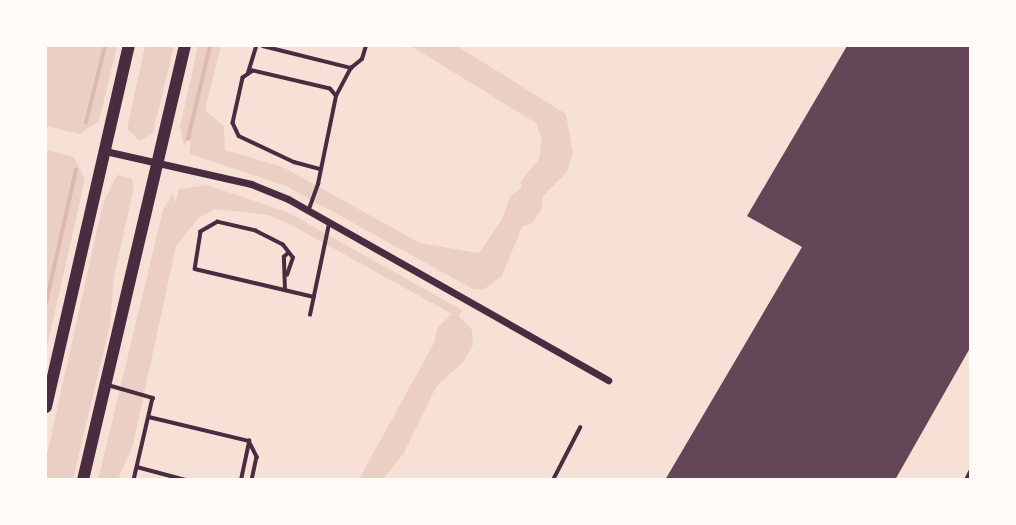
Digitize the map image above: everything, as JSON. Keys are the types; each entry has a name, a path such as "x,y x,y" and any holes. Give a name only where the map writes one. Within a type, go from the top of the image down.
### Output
{"main road":[{"path":"46,407 129,46"},
{"path":"83,480 185,46"}],"street":[{"path":"105,151 251,184 309,209 608,380"}],"lane":[{"path":"256,46 233,123 239,136 293,162 320,169"},
{"path":"263,46 351,68"},
{"path":"309,209 336,96 351,68 362,59 366,46"},
{"path":"247,75 253,71 330,89 336,96"},
{"path":"285,290 287,275 284,257 288,253 283,245 256,232 211,222 201,232 195,269 314,297"},
{"path":"310,315 330,222"},
{"path":"106,384 153,398 134,480"},
{"path":"149,417 249,441 257,457 252,480"},
{"path":"553,480 580,428"},
{"path":"241,480 249,441"},
{"path":"137,467 186,480"},
{"path":"966,480 971,472"}],"shaded area":[{"path":"46,46 117,46 99,121 80,134 46,126"},
{"path":"145,46 174,46 153,133 140,141 127,129"},
{"path":"198,46 221,46 205,110 224,127 225,150 283,167 420,243 479,253 501,221 510,197 522,187 520,182 539,159 542,140 536,123 411,46 457,46 566,114 573,153 567,172 543,196 541,210 532,223 522,227 502,276 483,290 473,289 286,186 190,154 190,135 184,147 180,127"},
{"path":"46,150 74,157 85,179 46,351"},
{"path":"117,175 131,178 134,187 114,277 110,325 73,479 46,479 46,459 103,203"},
{"path":"207,185 287,212 462,310 459,316 472,330 473,345 463,362 436,387 404,453 383,479 359,479 434,343 438,327 452,314 269,215 214,209 199,218 176,246 133,445 118,479 98,480 163,210 173,193 175,203 179,189"}],"building":[{"path":"847,46 970,46 970,348 895,480 665,480 802,247 747,216"}],"waterway":[{"path":"86,123 105,46"},
{"path":"188,139 210,46"},
{"path":"46,303 76,170"}]}
